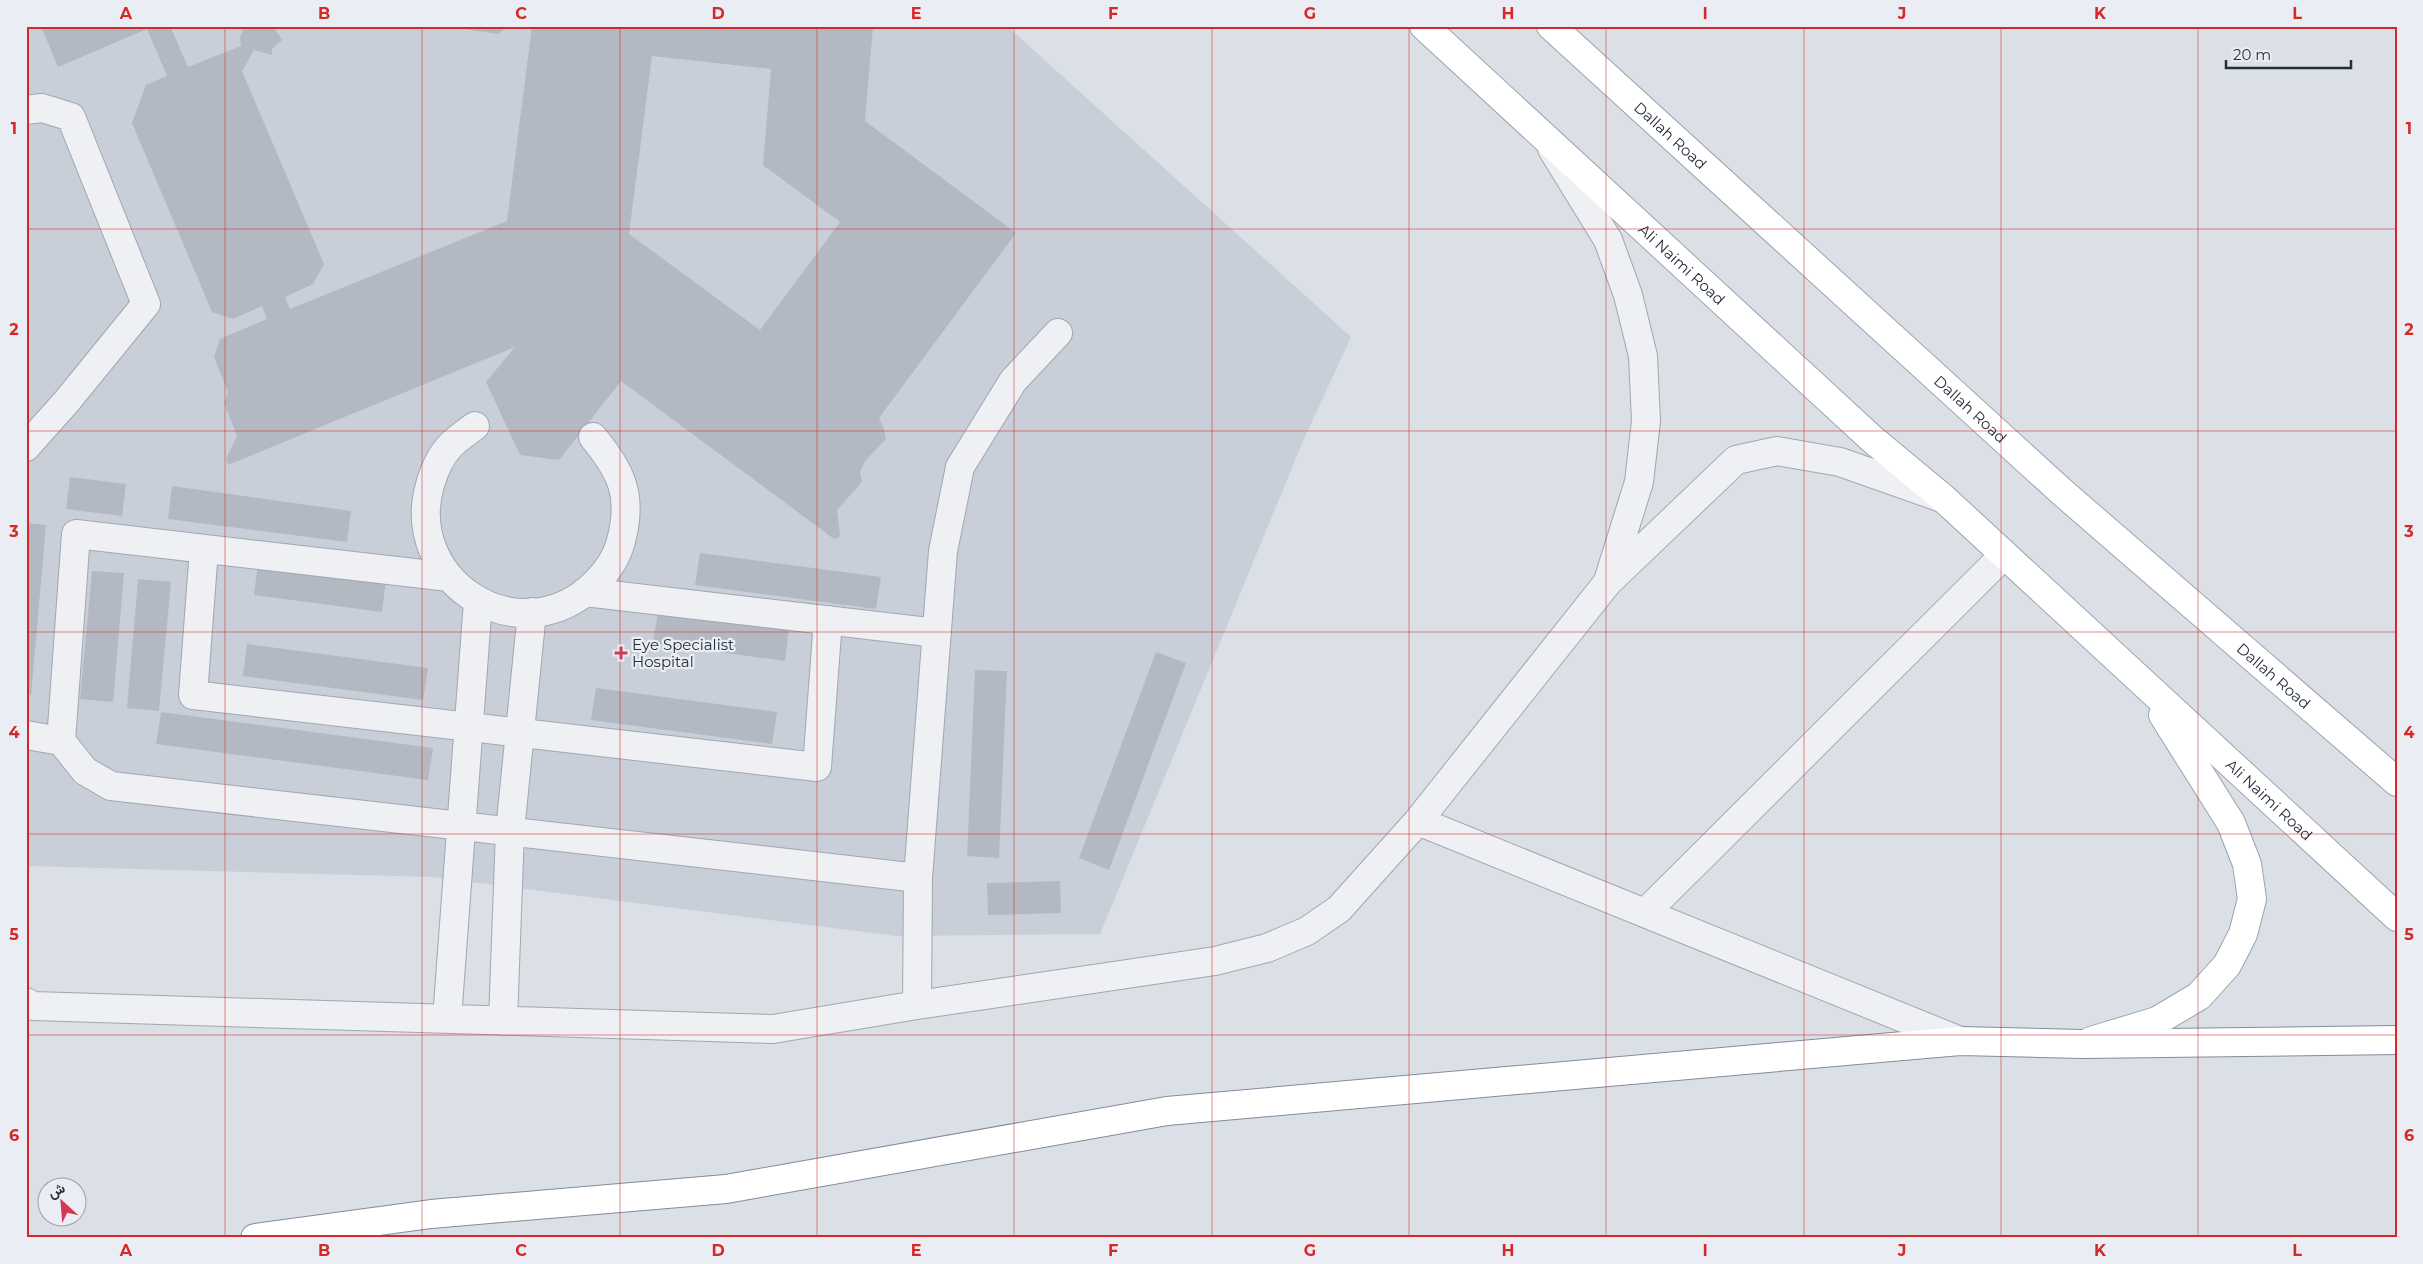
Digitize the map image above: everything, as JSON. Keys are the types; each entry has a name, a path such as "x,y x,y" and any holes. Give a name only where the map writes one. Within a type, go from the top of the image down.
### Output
{"main road":[{"name":"Ali Naimi Road","path":"1424,26 1872,439 1943,498"},
{"name":"Dallah Road","path":"1551,26 2062,492 2397,782"},
{"path":"1943,498 2142,682 2231,823 2247,864 2252,899 2243,934 2227,965 2199,996 2157,1021 2082,1044"},
{"name":"Ali Naimi Road","path":"2142,682 2397,916"},
{"path":"255,1238 431,1214 726,1189 1167,1111 1960,1041 2082,1044 2397,1040"}],"lane":[{"path":"26,110 42,108 71,117 146,304 67,401 26,447"},
{"path":"1545,138 1608,240 1628,295 1643,356 1646,421 1639,482 1608,582"},
{"path":"918,1005 918,878 943,551 960,467 1013,380 1058,333"},
{"path":"475,426 450,445 434,472 425,502 427,534 439,564 458,588 478,601 515,612 547,611 576,600 601,579 618,553 626,522 624,491 613,462 593,438"},
{"path":"26,1002 33,1006 773,1029 918,1005 1215,961 1267,948 1307,931 1339,909 1418,820 1608,582 1736,460 1776,451 1840,462 1943,498"},
{"path":"61,741 76,534 449,577"},
{"path":"204,549 192,695 817,767 828,620"},
{"path":"1645,912 2004,555"},
{"path":"585,592 937,633"},
{"path":"447,1019 478,601"},
{"path":"503,1021 510,831 532,612"},
{"path":"26,735 61,741 85,771 111,786 918,878"},
{"path":"1418,820 1960,1041"}],"shaded area":[{"name":"Eye Specialist Hospital","path":"26,26 1007,26 1351,337 1303,441 1100,934 896,936 432,877 26,866"}],"building":[{"path":"41,26 170,26 188,67 241,46 240,37 245,26 273,26 282,40 272,49 272,55 254,50 242,71 324,264 313,284 285,297 290,309 507,221 532,26 873,26 865,121 1016,233 879,418 886,439 865,461 860,472 862,482 837,510 840,535 838,538 834,539 621,381 559,460 520,455 486,382 515,347 228,465 226,459 237,436 224,403 228,392 214,357 220,339 267,319 262,306 233,319 212,312 132,123 146,85 167,76 147,29 58,67","holes":["652,56 771,69 763,165 840,222 760,330 629,234"]},
{"path":"442,26 507,26 499,34"},
{"path":"70,477 126,484 122,516 66,509"},
{"path":"172,486 351,511 347,542 168,519"},
{"path":"26,523 46,525 31,695 26,694"},
{"path":"700,553 881,577 876,609 695,585"},
{"path":"258,563 386,580 382,612 254,595"},
{"path":"92,571 124,573 113,702 80,699"},
{"path":"138,579 171,582 159,711 127,708"},
{"path":"658,612 789,629 785,661 653,643"},
{"path":"247,644 428,668 423,700 243,676"},
{"path":"1156,652 1186,663 1109,870 1079,858"},
{"path":"975,670 1007,671 999,858 967,856"},
{"path":"596,688 777,712 772,744 591,720"},
{"path":"161,712 433,748 428,780 156,744"},
{"path":"1060,881 1061,913 988,915 987,883"}],"place":[{"name":"Eye Specialist Hospital","path":"621,653"}]}
